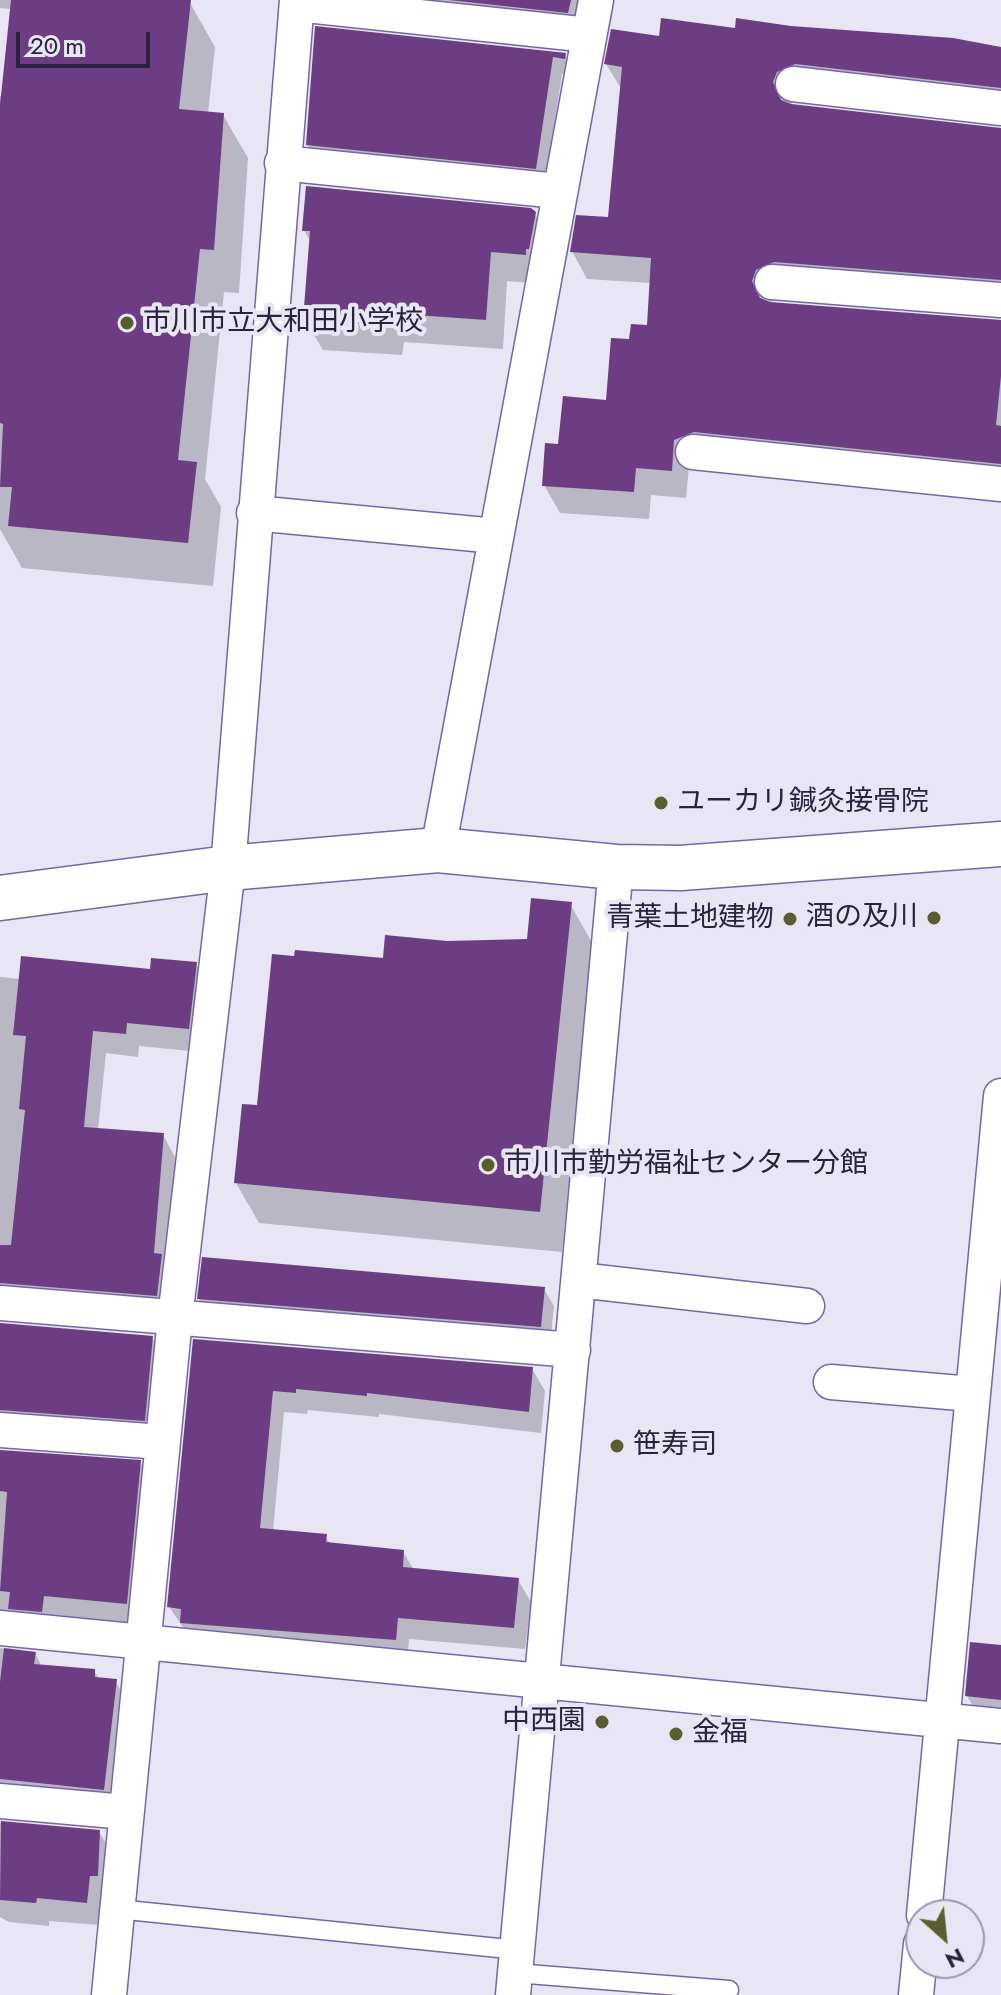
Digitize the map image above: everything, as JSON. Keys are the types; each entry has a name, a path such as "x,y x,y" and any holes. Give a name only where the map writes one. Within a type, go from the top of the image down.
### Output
{"street":[{"path":"438,850 558,191 596,0"},
{"path":"109,1995 175,1318 228,868 297,2 589,35"},
{"path":"793,84 1001,108"},
{"path":"282,163 558,191"},
{"path":"772,282 1001,300"},
{"path":"693,452 1001,484"},
{"path":"254,513 496,536"},
{"path":"0,898 228,868 438,850 616,867 681,868 1001,844"},
{"path":"515,1973 544,1682 616,867"},
{"path":"925,1899 972,1394 990,1327 1001,1096"},
{"path":"579,1280 807,1306"},
{"path":"0,1303 573,1350"},
{"path":"831,1382 972,1394"},
{"path":"0,1430 162,1442"},
{"path":"0,1628 1001,1726"},
{"path":"0,1801 126,1812"}],"lane":[{"path":"117,1909 515,1973 729,1990"}],"building":[{"name":"市川市立大和田小学校","path":"11,0 191,0 179,109 224,113 214,250 200,249 178,460 197,462 188,543 8,526 12,487 0,487 3,424 0,423 0,105"},
{"path":"449,0 571,0 568,13"},
{"path":"661,18 735,28 736,18 791,26 953,38 1001,47 1001,88 795,64 777,72 773,82 781,100 791,104 1001,128 1001,280 774,262 756,270 752,281 760,298 770,302 1001,320 1001,376 996,425 1001,426 1001,464 694,432 674,440 672,471 636,468 634,492 542,486 545,443 558,444 563,396 606,400 611,338 629,339 631,324 647,325 651,258 570,252 576,215 608,217 622,67 604,64 611,29 659,36"},
{"path":"315,26 566,53 565,59 553,57 536,169 306,145"},
{"path":"306,186 531,208 536,212 529,249 526,249 526,255 491,252 486,320 388,313 386,326 303,320 310,231 302,231"},
{"path":"531,898 572,902 540,1212 234,1183 242,1104 257,1105 272,954 294,956 295,950 383,958 385,935 447,941 527,939"},
{"path":"21,956 150,969 151,958 197,962 189,1029 127,1023 126,1034 93,1031 84,1127 164,1133 154,1253 162,1254 157,1296 0,1283 0,1245 11,1245 25,1110 19,1109 26,1036 13,1035"},
{"path":"202,1257 545,1287 541,1327 197,1299"},
{"path":"0,1323 153,1336 145,1421 0,1410"},
{"path":"193,1339 533,1367 529,1412 367,1393 367,1396 296,1389 296,1393 273,1391 260,1528 327,1534 326,1542 404,1550 403,1567 519,1578 514,1628 398,1618 396,1640 180,1623 181,1609 167,1607"},
{"path":"0,1450 141,1460 127,1604 44,1596 42,1612 8,1609 10,1592 0,1591 7,1492 0,1491"},
{"path":"970,1642 1001,1645 1001,1700 965,1696"},
{"path":"4,1648 36,1652 34,1664 95,1669 95,1677 117,1679 104,1790 0,1779 0,1682"},
{"path":"1,1821 100,1830 98,1876 90,1876 87,1903 37,1898 36,1903 0,1900"}],"place":[{"name":"市川市立大和田小学校","path":"127,323"},
{"name":"ユーカリ鍼灸接骨院","path":"661,803"},
{"name":"酒の及川","path":"934,918"},
{"name":"青葉土地建物","path":"790,919"},
{"name":"市川市勤労福祉センター分館","path":"488,1165"},
{"name":"笹寿司","path":"617,1446"},
{"name":"中西園","path":"602,1722"},
{"name":"金福","path":"676,1734"}]}
